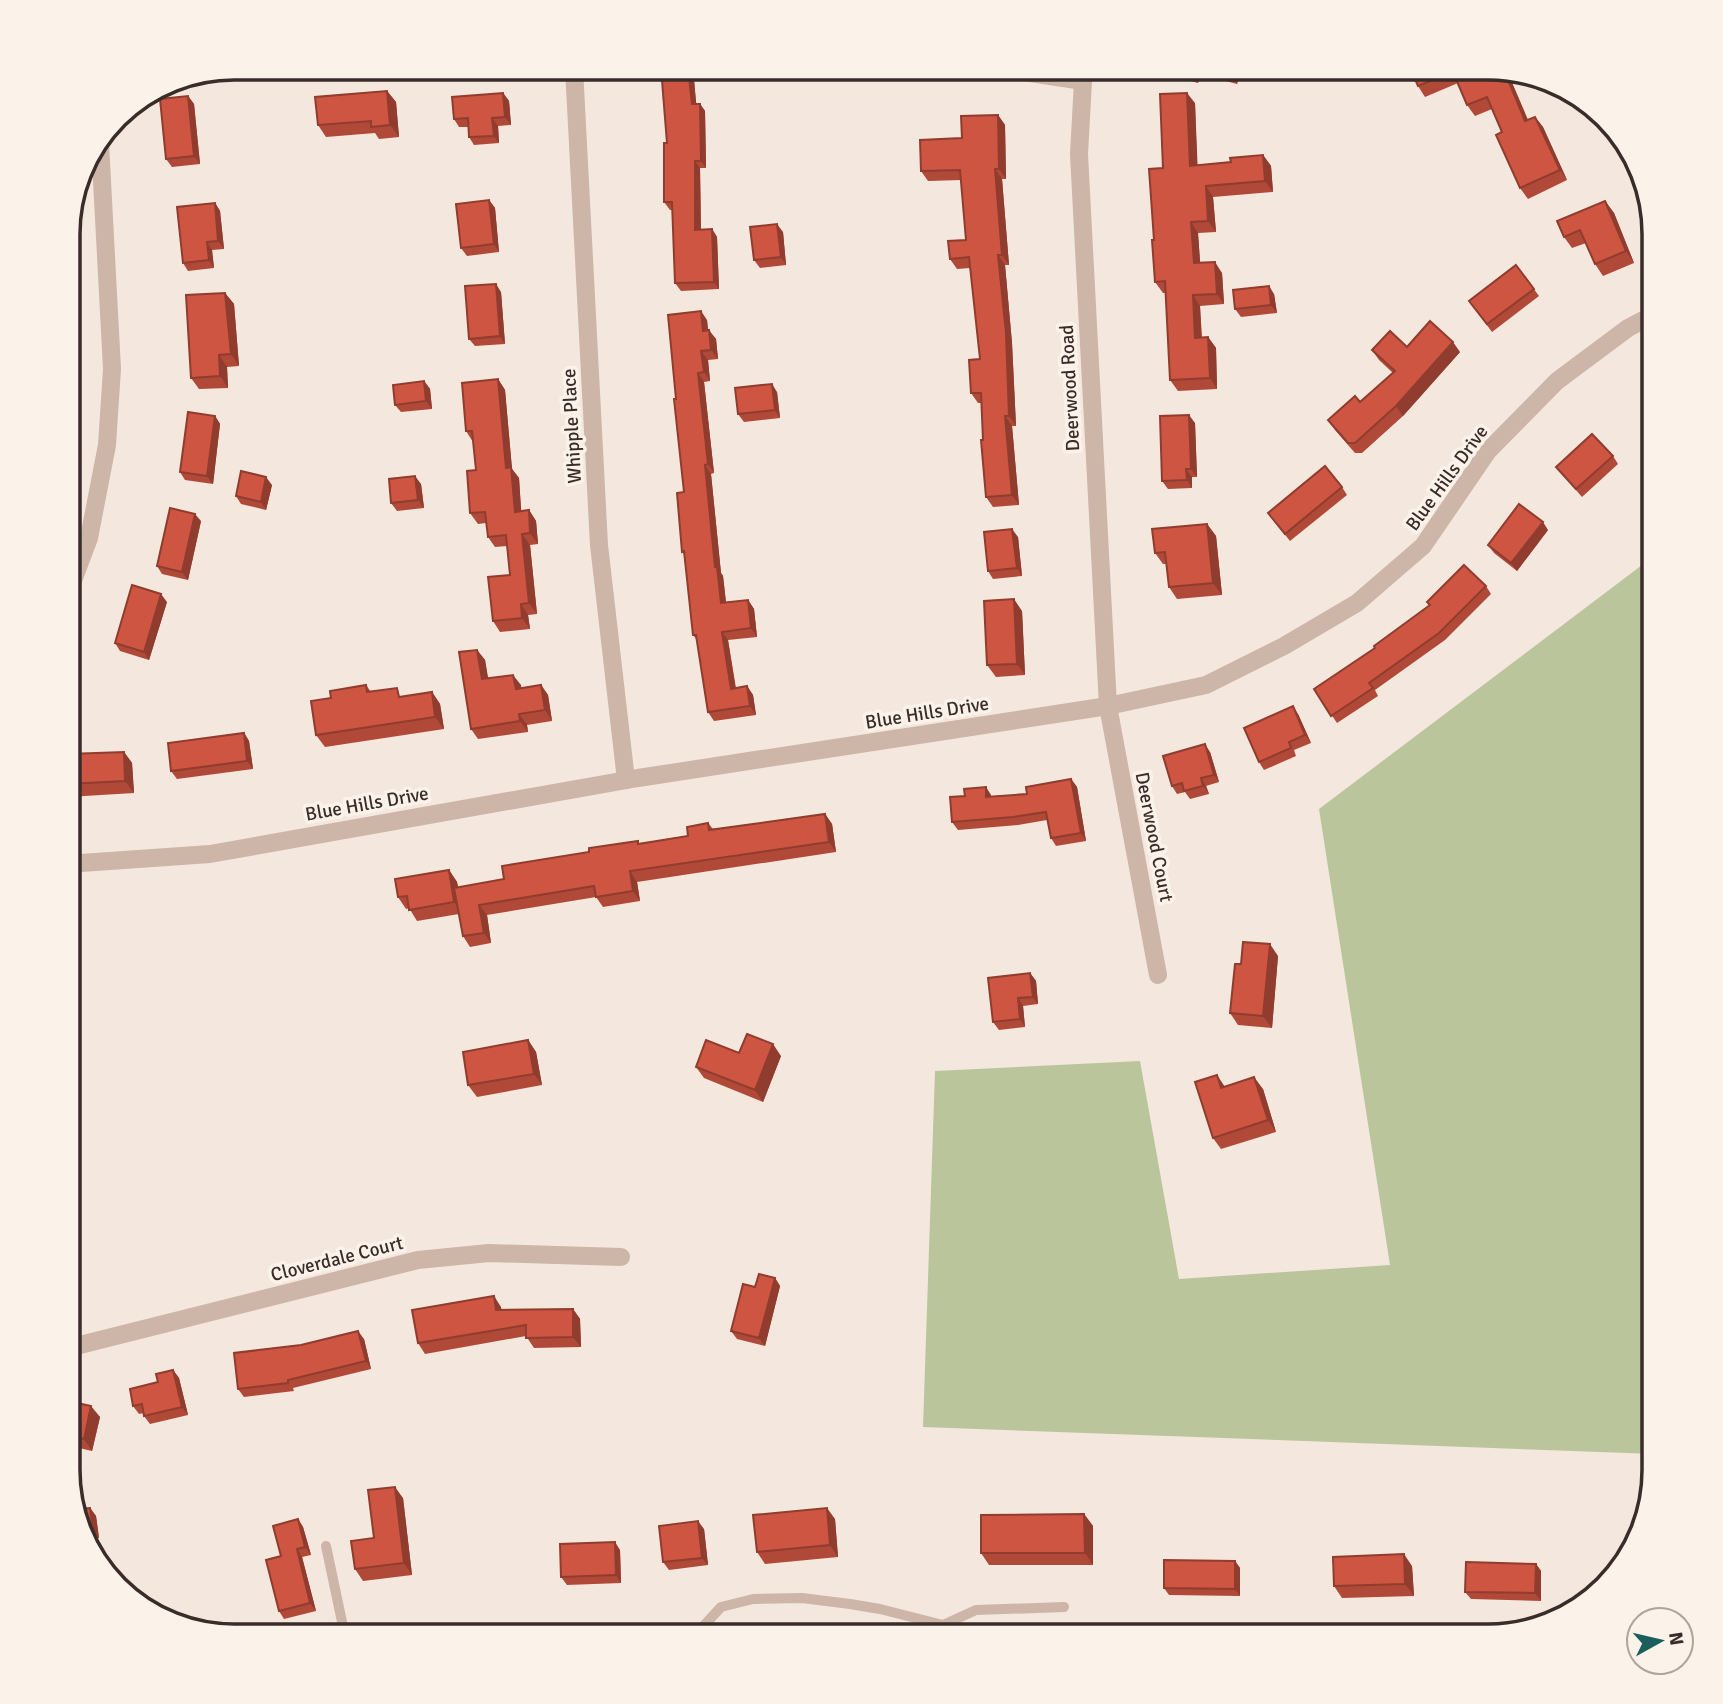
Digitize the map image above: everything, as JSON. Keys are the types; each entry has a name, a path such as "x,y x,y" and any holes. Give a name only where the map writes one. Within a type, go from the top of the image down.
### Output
{"street":[{"name":"Whipple Place","path":"575,80 599,545 626,780"},
{"name":"Deerwood Road","path":"1085,81 1079,153 1108,706"},
{"path":"81,560 89,538 107,445 112,369 101,159"},
{"name":"Blue Hills Drive","path":"80,863 210,853 626,780 1108,706 1206,685 1284,646 1357,603 1423,546 1488,451 1557,381 1628,328 1642,321"},
{"name":"Deerwood Court","path":"1108,706 1158,975"},
{"name":"Cloverdale Court","path":"80,1345 418,1260 489,1253 621,1257"}],"lane":[{"path":"326,1546 342,1624"},
{"path":"705,1624 721,1607 753,1599 802,1598 880,1609 922,1624"},
{"path":"953,1624 976,1610 1064,1607"}],"green space":[{"path":"1642,565 1642,1454 923,1427 935,1071 1140,1061 1179,1279 1390,1265 1319,809"}],"building":[{"path":"662,80 689,80 692,104 700,104 701,161 695,161 695,230 712,229 714,282 675,283 672,202 664,202 664,143 667,143"},
{"path":"1416,81 1431,81 1418,86"},
{"path":"1457,81 1509,82 1525,121 1535,117 1560,170 1520,188 1496,135 1502,132 1487,97 1467,105"},
{"path":"387,91 390,125 371,127 371,121 318,125 315,97"},
{"path":"503,93 505,117 492,118 494,136 469,137 468,118 454,119 452,97"},
{"path":"1187,93 1190,166 1231,162 1230,158 1263,155 1265,181 1206,186 1208,221 1191,222 1194,263 1215,262 1217,294 1193,295 1195,338 1208,337 1210,378 1170,380 1165,281 1155,282 1149,169 1163,168 1160,94"},
{"path":"188,96 194,156 166,159 160,100"},
{"path":"998,115 999,169 995,169 1002,255 998,255 1006,333 1009,416 1005,416 1012,495 986,497 981,440 981,393 971,393 969,360 980,359 969,257 950,259 948,241 966,240 960,170 921,171 920,140 962,138 961,116"},
{"path":"489,200 494,244 461,248 456,204"},
{"path":"1605,201 1626,251 1595,264 1580,230 1564,237 1557,221"},
{"path":"215,203 218,241 207,242 209,260 183,263 177,207"},
{"path":"777,224 781,257 754,260 750,227"},
{"path":"1516,265 1534,289 1487,324 1469,301"},
{"path":"496,284 500,336 469,339 465,286"},
{"path":"1269,286 1271,305 1235,309 1233,290"},
{"path":"225,293 231,354 219,355 220,376 191,378 186,295"},
{"path":"701,311 703,331 709,330 711,350 701,351 704,372 698,373 715,567 721,603 748,600 751,628 722,632 731,689 747,686 750,706 708,712 696,635 693,635 684,551 682,552 677,493 684,492 668,315"},
{"path":"1430,321 1453,342 1396,406 1355,443 1348,443 1328,420 1355,396 1360,402 1395,371 1372,350 1390,331 1407,347"},
{"path":"498,379 506,468 511,467 515,512 529,510 530,533 522,534 529,603 521,604 522,618 493,621 488,577 510,575 506,535 488,537 485,512 470,513 467,471 476,470 472,431 466,431 462,383"},
{"path":"424,381 426,401 395,405 393,385"},
{"path":"772,384 775,410 738,414 735,388"},
{"path":"188,412 215,416 207,476 180,472"},
{"path":"1189,415 1191,469 1186,469 1187,480 1162,481 1160,416"},
{"path":"1592,434 1613,456 1576,489 1556,467"},
{"path":"1325,466 1342,487 1285,534 1268,513"},
{"path":"241,471 266,477 261,502 236,496"},
{"path":"415,476 418,500 391,503 389,479"},
{"path":"1519,504 1543,522 1511,563 1488,545"},
{"path":"170,508 195,514 182,572 157,566"},
{"path":"1207,524 1213,583 1169,587 1165,552 1155,553 1152,529"},
{"path":"1012,529 1017,568 988,571 984,532"},
{"path":"1464,565 1486,586 1439,633 1369,683 1373,688 1331,716 1314,689 1375,648 1374,646 1430,605 1427,602"},
{"path":"132,585 161,594 144,652 115,643"},
{"path":"1014,599 1017,664 987,665 984,601"},
{"path":"477,650 482,679 513,675 516,689 541,685 545,710 519,714 520,721 471,729 459,652"},
{"path":"366,685 367,692 397,688 399,697 432,692 435,717 316,735 311,701 331,698 330,691"},
{"path":"1293,706 1305,735 1289,742 1291,748 1259,762 1244,728"},
{"path":"244,733 247,761 171,771 168,743"},
{"path":"1205,744 1214,775 1201,778 1203,786 1184,791 1182,783 1172,786 1163,756"},
{"path":"124,752 125,781 81,783 81,754"},
{"path":"1071,779 1081,833 1051,838 1046,812 952,822 950,797 965,796 964,789 986,787 986,797 1027,794 1026,787"},
{"path":"825,814 829,842 630,871 633,891 596,897 594,886 479,905 484,933 463,936 454,888 504,879 502,866 589,852 589,848 688,836 687,827 708,823 709,830"},
{"path":"449,870 454,902 409,910 407,896 398,897 395,879"},
{"path":"1243,942 1270,944 1263,1016 1230,1013 1235,964 1241,964"},
{"path":"1030,973 1033,997 1018,998 1020,1019 993,1022 988,978"},
{"path":"747,1034 773,1044 755,1090 696,1067 706,1040 739,1053"},
{"path":"528,1040 534,1074 468,1085 463,1052"},
{"path":"1217,1075 1221,1088 1254,1077 1268,1120 1213,1138 1195,1082"},
{"path":"759,1274 775,1278 759,1338 731,1331 743,1284 755,1287"},
{"path":"494,1296 496,1310 573,1309 573,1337 526,1338 526,1325 418,1343 412,1310"},
{"path":"358,1331 366,1361 288,1380 288,1383 238,1389 234,1353 301,1345"},
{"path":"173,1370 182,1407 144,1416 142,1404 133,1406 130,1389 158,1382 156,1374"},
{"path":"80,1404 91,1406 84,1439 80,1438"},
{"path":"395,1487 404,1563 355,1569 351,1541 374,1538 368,1490"},
{"path":"86,1508 90,1508 93,1530 89,1519"},
{"path":"827,1508 830,1545 757,1552 753,1515"},
{"path":"1084,1514 1085,1553 981,1553 981,1515"},
{"path":"298,1519 305,1547 297,1549 310,1603 279,1611 266,1560 281,1556 273,1526"},
{"path":"698,1521 702,1558 663,1562 659,1526"},
{"path":"615,1542 616,1575 561,1577 560,1544"},
{"path":"1404,1554 1405,1584 1334,1586 1333,1557"},
{"path":"1164,1560 1235,1561 1235,1589 1164,1588"},
{"path":"1466,1562 1536,1564 1535,1593 1465,1592"}]}
